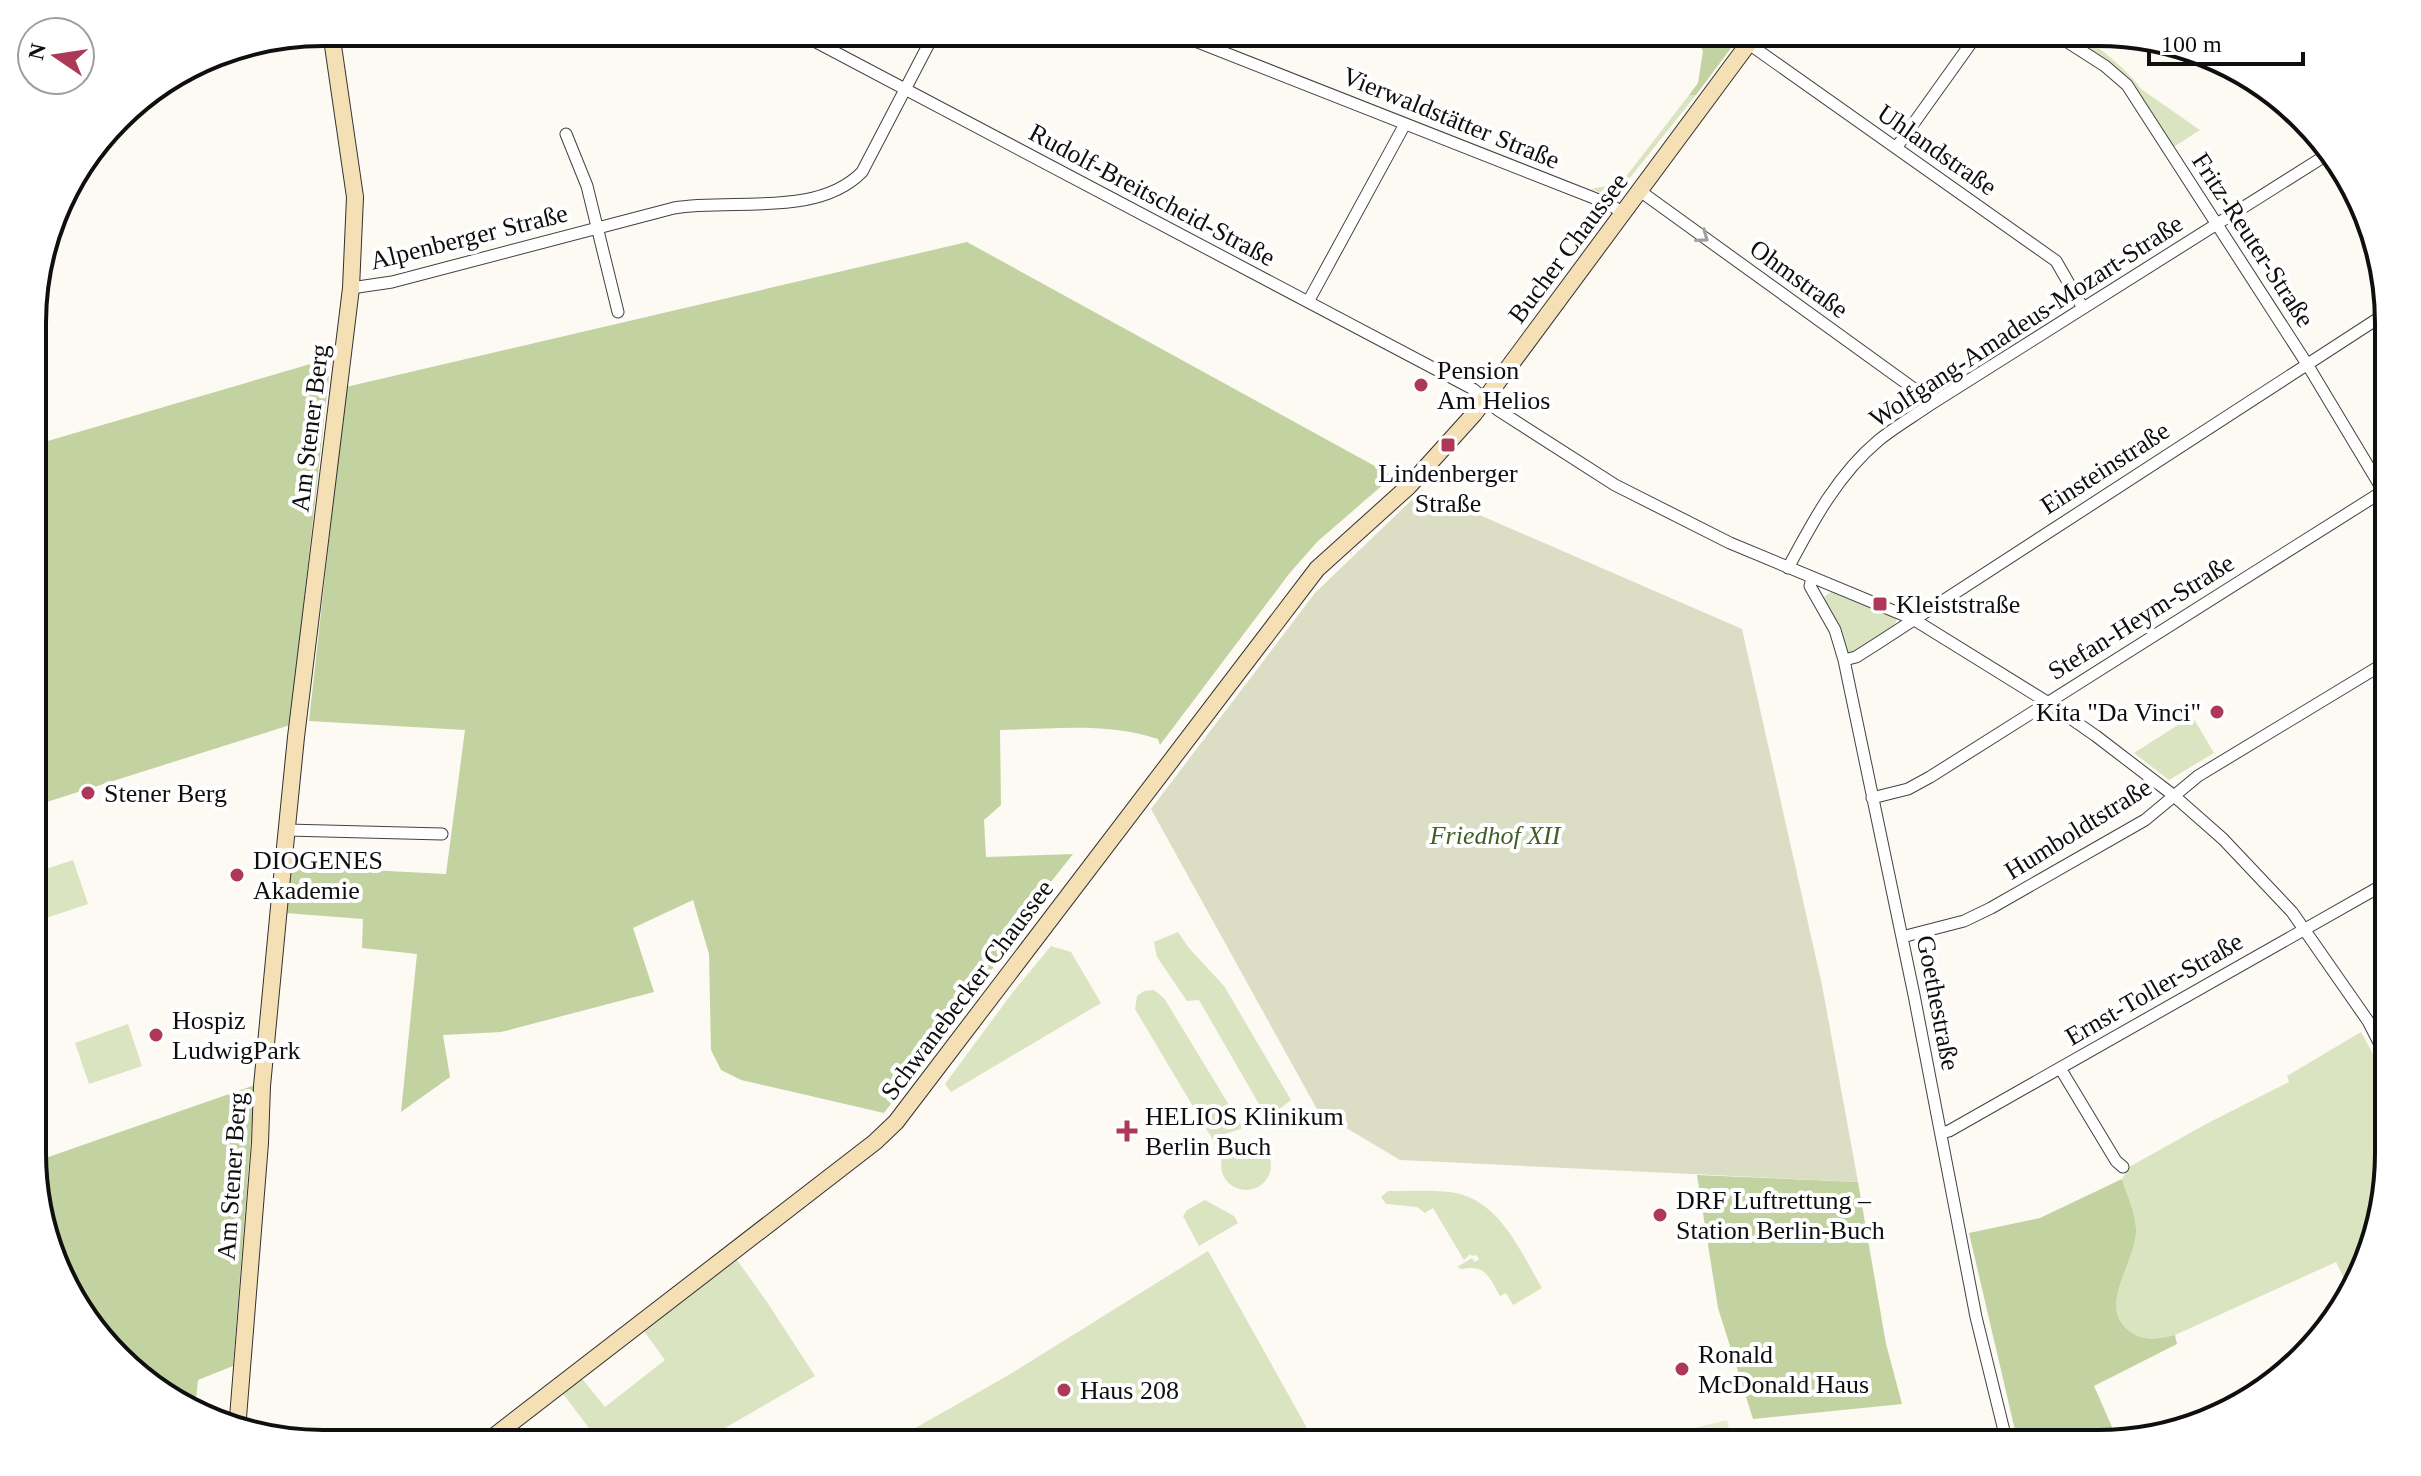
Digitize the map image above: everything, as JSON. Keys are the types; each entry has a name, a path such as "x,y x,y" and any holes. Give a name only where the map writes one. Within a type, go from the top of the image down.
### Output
{"main road":[{"name":"Bucher Chaussee","path":"1409,486 1445,449 1485,399 1747,46"},
{"name":"Am Stener Berg","path":"238,1416 262,1086 287,830 351,288 355,197 333,47"},
{"name":"Schwanebecker Chaussee","path":"502,1430 889,1130 960,1041 1317,569 1409,486"}],"street":[{"name":"Vierwaldstätter Straße","path":"1209,46 1609,204 1623,213"},
{"name":"Uhlandstraße","path":"1764,46 1896,148 2056,261 2083,308"},
{"path":"1896,148 1969,46"},
{"name":"Fritz-Reuter-Straße","path":"2074,46 2127,85 2374,472"},
{"name":"Rudolf-Breitscheid-Straße","path":"825,47 1473,389 1485,399"},
{"path":"906,89 928,47"},
{"name":"Alpenberger Straße","path":"351,288 392,282 699,204 807,201 842,188 858,176 906,89"},
{"path":"1308,302 1405,124"},
{"name":"Alpenberger Straße","path":"566,134 580,164 618,312"},
{"name":"Wolfgang-Amadeus-Mozart-Straße","path":"1788,568 1810,525 1837,484 1879,440 1931,404 2320,159"},
{"name":"Ohmstraße","path":"1640,191 1931,404"},
{"name":"Einsteinstraße","path":"1844,660 1856,657 2374,321"},
{"path":"1485,399 1615,485 1695,527 1913,619 2047,702 2173,795 2223,839 2292,912 2374,1033"},
{"name":"Stefan-Heym-Straße","path":"1872,798 1908,789 1930,777 2374,501"},
{"name":"Goethestraße","path":"1812,578 1810,586 1835,630 1844,660 1976,1317 2004,1429"},
{"name":"Humboldtstraße","path":"1902,937 1964,921 1991,908 2145,820 2198,776 2374,669"},
{"path":"287,830 442,834"},
{"name":"Ernst-Toller-Straße","path":"1941,1133 2374,890"},
{"path":"2060,1068 2116,1161 2123,1167"}],"green space":[{"path":"1700,46 1732,46 1696,95 1689,95 1698,83 1703,51"},
{"path":"2082,46 2095,46 2121,67 2141,89 2200,130 2172,148 2124,76"},
{"path":"1689,95 1696,95 1614,198 1591,189 1621,183"},
{"path":"967,242 1393,476 1317,542 1289,574 1160,745 1158,739 1100,728 1000,730 1001,805 984,820 986,857 1073,854 1040,896 1038,908 884,1113 741,1080 721,1070 711,1050 709,954 693,900 633,928 654,992 501,1032 443,1035 450,1077 401,1112 417,954 362,948 363,919 285,913 290,866 446,874 465,730 309,721 346,387"},
{"path":"331,358 290,725 46,802 46,441"},
{"name":"Friedhof XII","path":"1422,490 1742,629 1822,985 1858,1182 1400,1160 1318,1111 1151,809 1315,593"},
{"path":"1831,592 1896,618 1896,622 1887,633 1847,657 1840,632 1824,597"},
{"path":"2192,716 2214,753 2169,780 2134,753"},
{"path":"73,860 88,904 46,918 46,869"},
{"path":"1178,932 1224,986 1291,1100 1273,1114 1263,1111 1199,1000 1187,1001 1157,957 1154,942"},
{"path":"1051,946 1071,952 1101,1003 951,1092 945,1084"},
{"path":"1154,990 1164,998 1243,1128 1225,1134 1216,1145 1135,1009 1137,996"},
{"path":"128,1024 142,1066 89,1084 75,1043"},
{"path":"2361,1032 2374,1056 2374,1171 2370,1207 2344,1279 2336,1262 2175,1335 2145,1338 2134,1334 2120,1320 2116,1309 2120,1284 2136,1232 2122,1179 2129,1167 2289,1082 2287,1076"},
{"path":"255,1085 233,1366 198,1380 196,1399 140,1361 93,1307 67,1259 55,1225 46,1158"},
{"path":"1246,1140 1264,1147 1271,1165 1264,1183 1246,1190 1228,1183 1221,1165 1228,1147"},
{"path":"1697,1175 1858,1182 1886,1344 1902,1404 1753,1419 1718,1308"},
{"path":"2122,1179 2136,1232 2120,1284 2116,1309 2128,1330 2145,1338 2175,1335 2177,1344 2094,1386 2113,1429 2015,1429 1969,1233 2040,1218"},
{"path":"1388,1191 1450,1192 1482,1204 1506,1228 1542,1288 1513,1305 1506,1293 1500,1296 1481,1270 1457,1267 1472,1258 1475,1262 1479,1259 1470,1254 1464,1260 1433,1208 1425,1213 1417,1207 1386,1204 1381,1197"},
{"path":"1205,1200 1234,1216 1238,1223 1199,1246 1183,1216 1187,1210"},
{"path":"1208,1251 1308,1429 912,1430 1007,1376"},
{"path":"737,1260 815,1376 722,1430 590,1430 561,1391 580,1376 605,1407 665,1360 643,1330"},
{"path":"1727,1420 1729,1429 1689,1429"}],"place":[{"name":"Pension Am Helios","path":"1421,385"},
{"name":"Lindenberger Straße","path":"1448,445"},
{"name":"Kleiststraße","path":"1880,604"},
{"name":"Kita \"Da Vinci\"","path":"2217,712"},
{"name":"Stener Berg","path":"88,793"},
{"name":"DIOGENES Akademie","path":"237,875"},
{"name":"Hospiz LudwigPark","path":"156,1035"},
{"name":"HELIOS Klinikum Berlin Buch","path":"1127,1131"},
{"name":"DRF Luftrettung – Station Berlin-Buch","path":"1660,1215"},
{"name":"Ronald McDonald Haus","path":"1682,1369"},
{"name":"Haus 208","path":"1064,1390"}]}
